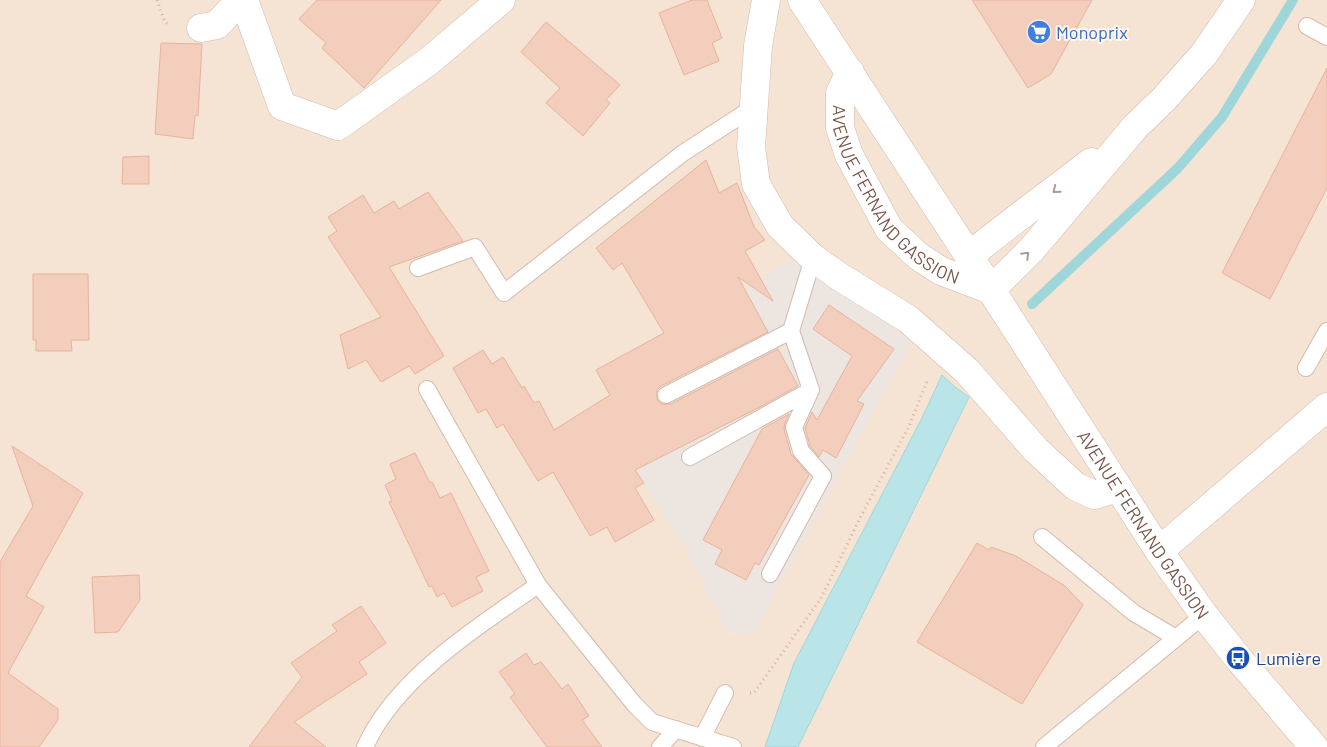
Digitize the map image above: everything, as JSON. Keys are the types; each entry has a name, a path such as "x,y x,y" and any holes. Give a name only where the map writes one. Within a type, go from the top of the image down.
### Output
{"street":[{"path":"201,28 217,25 240,0"},
{"path":"244,0 282,106 338,126 429,61 501,0"},
{"path":"766,0 758,46 751,147 756,184 780,226 813,258 908,319 941,348 967,371 1036,450 1075,486 1094,495 1118,488"},
{"name":"AVENUE FERNAND GASSION","path":"802,0 970,256 1159,551 1204,615 1263,689 1314,747"},
{"path":"970,256 1007,225 1040,203 1135,127 1164,99 1204,54 1241,0"},
{"name":"AVENUE FERNAND GASSION","path":"850,72 840,93 840,128 849,155 889,229 918,256 941,271 991,290"},
{"path":"991,290 1056,222 1135,127"},
{"path":"1159,551 1327,407"}],"lane":[{"path":"1307,26 1327,37"},
{"path":"418,268 475,247 504,293 683,153 754,107"},
{"path":"770,574 823,476 801,450 794,427 810,390 791,332 813,258"},
{"path":"1306,368 1327,331"},
{"path":"666,395 791,332"},
{"path":"428,389 538,585 634,704 652,722 734,747"},
{"path":"690,457 810,390"},
{"path":"1042,537 1134,613 1176,638"},
{"path":"365,747 373,728 413,681 472,630 538,585"},
{"path":"1044,747 1204,615"},
{"path":"702,738 726,693"},
{"path":"660,747 676,729"}],"path":[{"path":"726,693 754,693 821,598 909,426 941,348"}],"shaded area":[{"path":"0,0 1327,0 1327,747 798,747 969,397 942,375 922,418 794,663 765,747 0,747","holes":["595,370 745,635 727,632 633,438"]},
{"path":"791,261 890,319 912,341 756,629 745,635 727,632 689,554 629,461 633,438 595,370"}],"water":[{"path":"942,375 969,397 798,747 765,747 794,663 922,418"}],"building":[{"path":"317,0 441,0 364,88 322,48 326,43 299,19"},
{"path":"692,0 707,0 722,38 712,43 719,61 684,75 659,13"},
{"name":"Monoprix","path":"972,0 1092,0 1051,74 1028,88"},
{"path":"546,22 620,85 606,100 610,103 583,136 546,103 560,88 521,52"},
{"path":"161,43 202,44 198,116 195,115 193,139 155,134"},
{"path":"1327,68 1327,188 1270,299 1222,273"},
{"path":"149,156 149,184 122,184 123,157"},
{"path":"706,160 719,193 737,183 754,227 765,240 745,251 773,301 738,277 768,332 661,386 657,390 657,399 661,404 671,404 778,349 798,386 635,470 644,483 635,488 654,520 615,542 607,527 590,536 553,472 538,481 503,424 497,428 486,409 478,413 453,368 483,350 492,364 503,357 522,388 524,386 534,403 539,401 554,430 610,395 596,370 664,333 622,263 613,270 596,248"},
{"path":"428,192 463,241 389,267 444,356 415,374 409,366 381,382 366,360 348,369 340,335 381,317 328,237 337,231 328,217 363,195 374,213 394,201 399,209"},
{"path":"33,274 88,274 89,340 71,340 72,351 36,351 36,340 33,340"},
{"path":"829,305 894,349 857,401 864,404 836,458 823,450 819,457 810,446 805,428 812,412 817,420 852,356 813,329"},
{"path":"789,414 784,429 791,454 809,475 759,565 755,563 746,580 715,564 722,550 703,540 762,429"},
{"path":"12,446 83,493 26,596 44,607 8,673 58,709 58,720 39,747 0,747 0,562 33,506"},
{"path":"415,453 440,498 451,493 489,571 476,577 483,591 452,607 444,593 437,597 432,586 429,587 389,502 392,501 385,485 396,479 390,464"},
{"path":"977,543 989,550 991,547 1016,556 1065,586 1083,605 1022,704 917,642"},
{"path":"139,575 140,600 118,632 95,633 92,577"},
{"path":"361,606 386,643 359,662 367,674 294,722 326,747 249,747 302,677 291,663 337,631 332,625"},
{"path":"526,653 534,665 541,662 562,689 568,684 589,716 582,720 602,747 547,747 510,697 515,694 499,672"}],"waterway":[{"path":"1032,304 1178,168 1222,117 1293,0"}],"place":[{"name":"Monoprix","path":"1039,32"},
{"name":"Lumière","path":"1238,658"}]}
